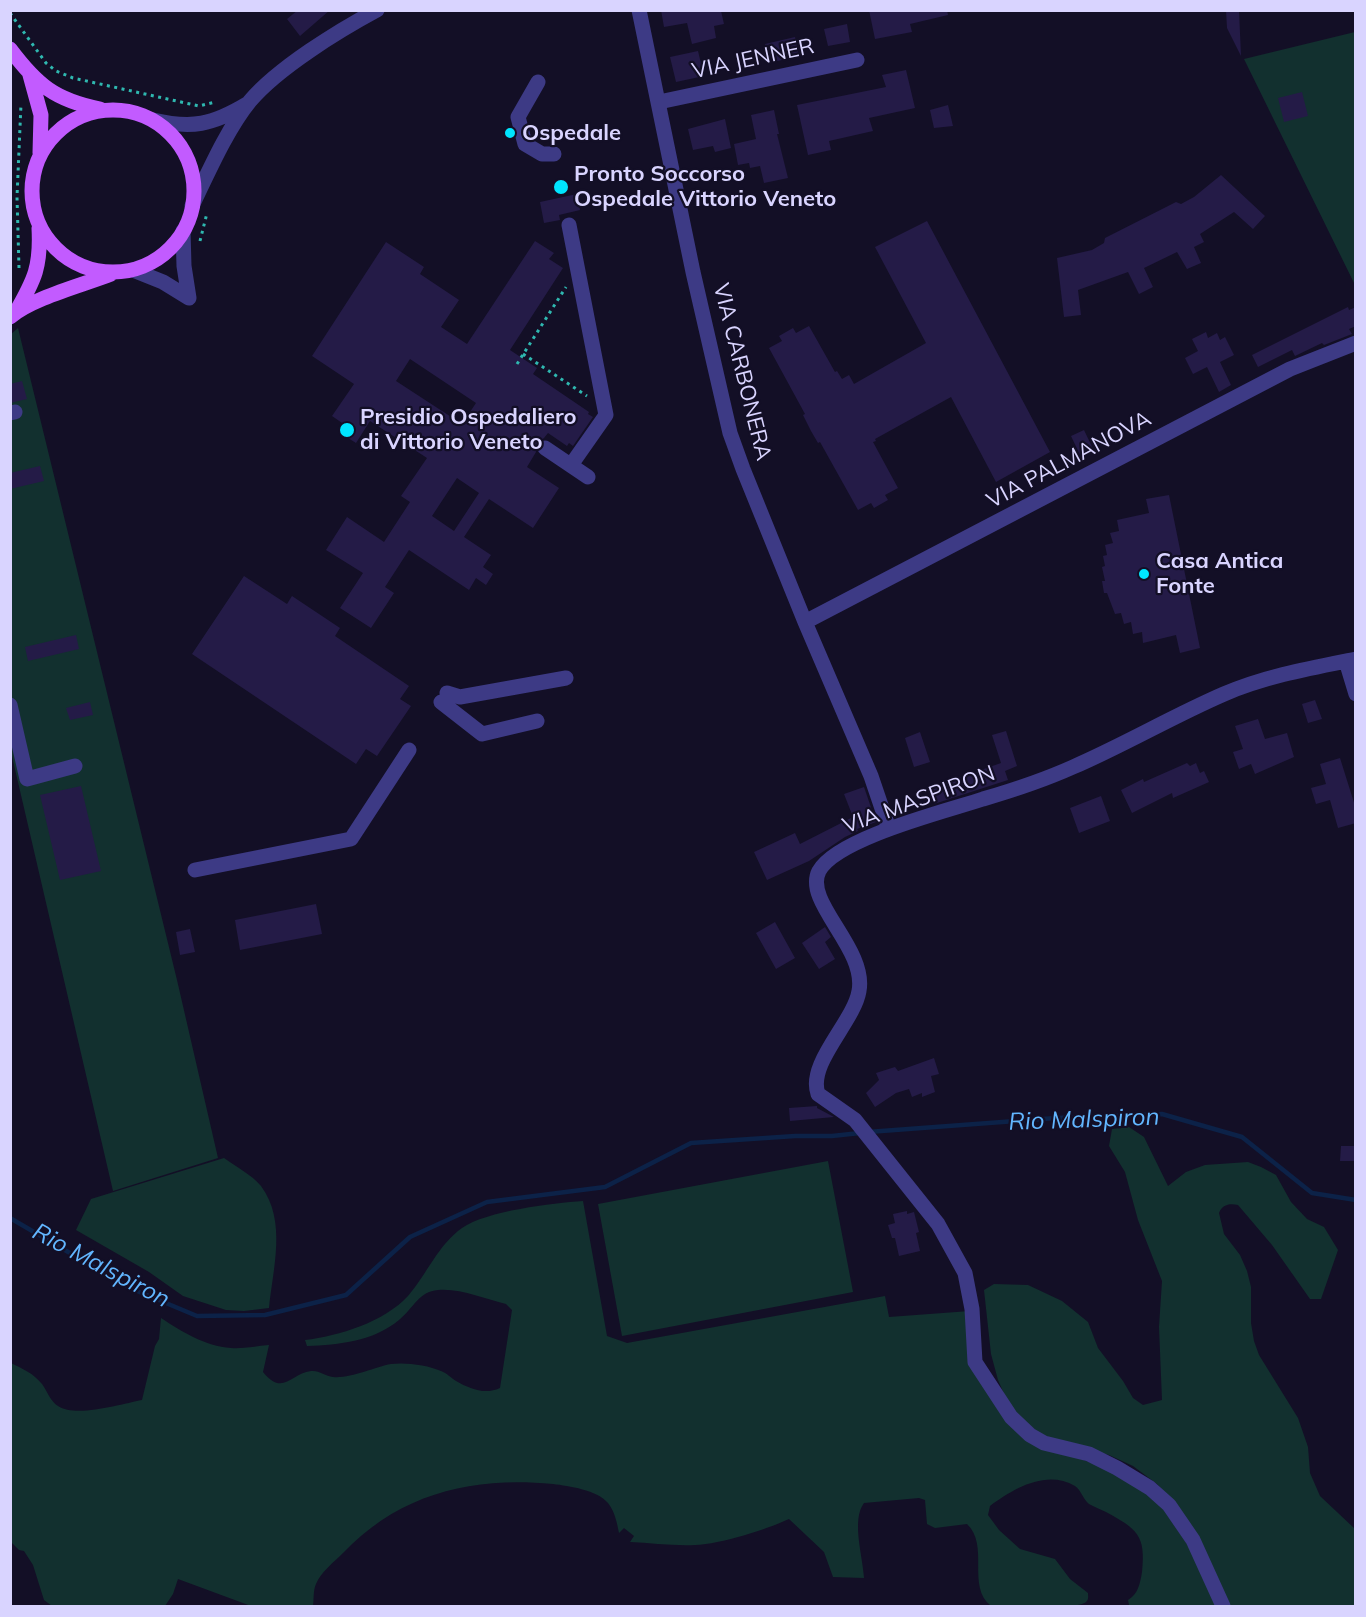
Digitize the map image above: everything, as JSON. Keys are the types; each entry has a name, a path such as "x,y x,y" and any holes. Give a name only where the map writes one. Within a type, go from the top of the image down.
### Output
{"main road":[{"path":"10,49 30,75 55,94 70,102 138,114 153,120 169,132 182,148 190,166 194,186 192,206 183,231 170,248 153,261 133,270 98,271 79,265 63,255 49,241 39,225 33,208 34,173 42,133 41,115 30,75"},
{"path":"39,156 51,138 66,124 85,115 106,110"},
{"path":"13,315 33,283 38,269 39,225"},
{"path":"13,315 117,272"}],"street":[{"path":"153,120 175,125 203,124 228,115 249,102 279,73 355,22 377,10"},
{"name":"VIA CARBONERA","path":"639,10 691,263 730,433 742,469 871,776 889,829"},
{"name":"VIA JENNER","path":"659,102 857,60"},
{"path":"538,82 518,117 525,144 542,154 554,154"},
{"path":"192,206 219,152 249,102"},
{"path":"569,225 606,415 571,465"},
{"path":"133,270 163,282 189,298 183,266 183,231"},
{"name":"VIA PALMANOVA","path":"805,622 1290,369 1356,343"},
{"path":"545,448 588,477"},
{"path":"1351,660 1356,694"},
{"name":"VIA MASPIRON","path":"1223,1606 1193,1540 1169,1505 1150,1488 1089,1454 1044,1443 1030,1435 1011,1417 975,1362 972,1309 965,1273 938,1224 855,1120 821,1098 816,1089 817,1077 822,1063 852,1011 860,980 858,968 844,937 818,896 816,879 820,870 836,854 889,829 1041,780 1075,766 1226,693 1284,674 1351,660"},
{"path":"537,721 482,734 444,697 460,697 566,678"},
{"path":"10,705 27,779 75,766"},
{"path":"195,870 351,839 409,750"}],"path":[{"path":"10,13 46,63 56,71 73,78 199,106 222,100"},
{"path":"19,271 17,197 21,104"},
{"path":"517,364 566,287"},
{"path":"523,354 604,407"}],"green space":[{"path":"1355,32 1355,285 1244,59"},
{"path":"18,328 177,980 218,1158 113,1191 11,752 10,335"},
{"path":"1129,1127 1144,1137 1168,1186 1186,1172 1205,1165 1248,1162 1276,1175 1291,1202 1307,1219 1324,1227 1338,1250 1321,1299 1310,1299 1272,1245 1238,1205 1226,1205 1219,1213 1224,1234 1240,1255 1247,1271 1251,1287 1251,1323 1259,1355 1298,1418 1308,1447 1310,1473 1320,1496 1355,1529 1355,1606 1230,1606 1171,1499 1157,1484 1133,1466 1109,1455 1053,1440 1040,1434 1018,1416 1005,1396 991,1354 984,1290 994,1284 1028,1285 1062,1301 1088,1322 1098,1348 1133,1398 1143,1405 1162,1400 1159,1327 1162,1281 1138,1220 1125,1172 1109,1146 1112,1129"},
{"path":"224,1158 261,1186 274,1214 276,1245 269,1308 244,1311 226,1310 183,1296 149,1272 76,1230 91,1199"},
{"path":"828,1161 853,1292 622,1336 598,1204"},
{"path":"583,1201 607,1336 627,1343 885,1296 889,1317 970,1311 968,1341 1011,1422 1075,1457 1127,1476 1162,1507 1193,1553 1217,1606 1129,1605 1128,1600 1136,1592 1142,1572 1141,1541 1137,1534 1125,1523 1089,1504 1075,1486 1064,1481 1053,1480 1030,1483 1009,1493 990,1506 988,1515 999,1530 1020,1549 1055,1559 1070,1579 1088,1593 1086,1602 1070,1606 991,1606 984,1598 980,1588 977,1543 974,1533 967,1524 935,1528 927,1524 925,1500 919,1498 864,1503 860,1510 858,1529 864,1578 833,1577 824,1552 789,1519 743,1536 706,1544 630,1542 634,1536 624,1528 619,1533 610,1506 597,1495 567,1486 523,1482 466,1486 413,1503 389,1516 365,1532 324,1571 315,1586 313,1606 251,1606 178,1579 173,1594 165,1606 52,1606 44,1600 33,1565 24,1551 19,1550 11,1542 11,1363 35,1377 53,1402 66,1409 76,1411 99,1409 142,1400 155,1346 159,1339 161,1318 186,1333 221,1347 245,1348 269,1345 263,1372 276,1383 287,1382 311,1371 339,1377 403,1363 436,1369 472,1389 494,1390 500,1388 512,1310 506,1304 472,1294 446,1290 431,1291 421,1297 404,1316 379,1333 344,1343 307,1346 305,1340 346,1331 387,1313 408,1296 446,1243 462,1228 473,1222 520,1209"}],"building":[{"path":"298,10 330,10 300,36 287,19"},
{"path":"661,10 721,11 724,24 714,26 716,38 692,44 687,23 664,27"},
{"path":"869,10 947,10 948,15 910,24 912,32 875,39"},
{"path":"1226,10 1239,10 1241,56 1227,28"},
{"path":"847,24 850,42 828,46 824,29"},
{"path":"795,37 799,56 769,63 765,44"},
{"path":"698,51 704,76 676,82 670,57"},
{"path":"906,70 915,108 869,118 873,131 829,141 831,150 808,155 797,105 886,87 882,75"},
{"path":"1302,92 1308,116 1284,122 1278,98"},
{"path":"948,105 953,126 934,128 930,110"},
{"path":"774,110 779,134 777,134 788,178 764,183 760,166 750,168 749,163 738,165 734,144 756,139 751,115"},
{"path":"725,119 731,148 715,152 713,146 693,150 688,129"},
{"path":"1221,175 1265,216 1253,229 1234,212 1200,234 1204,242 1194,247 1201,263 1187,269 1177,252 1144,268 1153,287 1139,294 1128,272 1078,290 1081,315 1064,317 1057,258 1092,250 1104,243 1105,238 1176,202 1181,204 1194,197"},
{"path":"577,194 580,210 559,215 560,220 544,223 540,202"},
{"path":"927,221 1050,452 996,482 951,397 875,439 876,441 873,442 898,488 885,495 888,500 874,508 871,503 858,510 820,442 818,443 811,431 803,415 805,414 769,348 782,341 779,336 793,328 796,333 809,326 835,372 837,371 842,379 849,375 854,384 926,343 875,247"},
{"path":"535,241 554,253 549,259 563,268 510,350 537,368 533,374 593,417 573,446 569,443 567,446 548,433 537,443 536,452 527,467 559,488 533,528 489,499 464,537 491,555 483,567 493,574 486,585 476,578 469,590 409,550 385,587 394,593 371,628 340,608 363,573 326,550 347,517 384,542 410,502 401,496 427,458 370,421 356,443 340,433 345,425 332,416 354,384 312,356 386,242 424,267 420,274 459,300 441,327 467,344","holes":["410,359 476,403 462,424 396,381","457,478 479,493 454,531 432,516"]},
{"path":"1348,307 1349,310 1356,307 1356,326 1349,329 1352,334 1324,345 1322,343 1295,356 1292,350 1258,367 1252,355"},
{"path":"1206,332 1208,338 1217,333 1220,340 1225,337 1234,355 1220,362 1231,385 1219,392 1207,367 1193,374 1185,358 1198,351 1192,339"},
{"path":"22,381 27,399 10,403 10,384"},
{"path":"1084,430 1094,451 1081,457 1071,436"},
{"path":"40,466 44,481 10,489 10,473"},
{"name":"Casa Antica Fonte","path":"1169,495 1200,648 1180,653 1176,635 1143,643 1142,632 1133,634 1131,622 1124,624 1121,613 1115,614 1107,593 1104,593 1102,581 1105,581 1102,567 1105,566 1103,556 1107,555 1105,545 1113,543 1110,533 1119,531 1117,520 1149,513 1146,499"},
{"path":"244,576 287,604 292,596 340,628 335,636 409,686 400,699 411,706 377,756 366,749 356,764 192,654"},
{"path":"76,635 79,649 28,661 25,647"},
{"path":"1315,700 1322,719 1308,723 1302,704"},
{"path":"90,702 93,715 70,720 66,708"},
{"path":"1258,719 1265,739 1287,733 1294,757 1255,774 1251,764 1239,769 1233,752 1243,749 1235,726"},
{"path":"1006,731 1017,766 1005,771 1008,780 934,804 929,788 1001,763 992,735"},
{"path":"920,732 930,762 914,767 905,738"},
{"path":"1340,758 1356,809 1356,823 1338,828 1330,800 1316,804 1311,788 1326,784 1320,764"},
{"path":"1187,763 1190,766 1196,763 1200,773 1204,771 1209,782 1173,798 1172,793 1132,813 1121,790 1143,779 1144,782"},
{"path":"81,786 101,871 60,880 40,795"},
{"path":"864,787 876,822 857,829 858,831 809,861 767,880 754,852 795,833 800,844 853,817 844,794"},
{"path":"1101,796 1110,821 1079,833 1070,808"},
{"path":"316,904 322,934 240,950 235,920"},
{"path":"775,922 795,958 776,969 756,933"},
{"path":"825,927 831,937 825,942 835,959 819,969 802,943"},
{"path":"190,929 195,952 180,955 176,932"},
{"path":"934,1058 939,1074 931,1076 935,1092 922,1097 922,1093 912,1097 909,1089 896,1093 875,1107 866,1093 879,1080 876,1073 895,1067 898,1071"},
{"path":"817,1106 834,1117 790,1121 789,1108"},
{"path":"1341,1146 1356,1146 1356,1161 1340,1161"},
{"path":"907,1211 907,1214 914,1212 919,1232 916,1233 920,1251 899,1256 895,1238 892,1238 888,1225 895,1223 893,1214"}],"waterway":[{"name":"Rio Malspiron","path":"868,1132 1056,1118 1162,1114 1242,1137 1312,1193 1356,1200"},
{"name":"Rio Malspiron","path":"10,1218 130,1288 197,1316 265,1315 346,1295 410,1237 487,1202 605,1187 691,1143 860,1133"}],"place":[{"name":"Ospedale","path":"510,133"},
{"name":"Pronto Soccorso Ospedale Vittorio Veneto","path":"561,187"},
{"name":"Presidio Ospedaliero di Vittorio Veneto","path":"347,430"},
{"name":"Casa Antica Fonte","path":"1144,574"}]}
